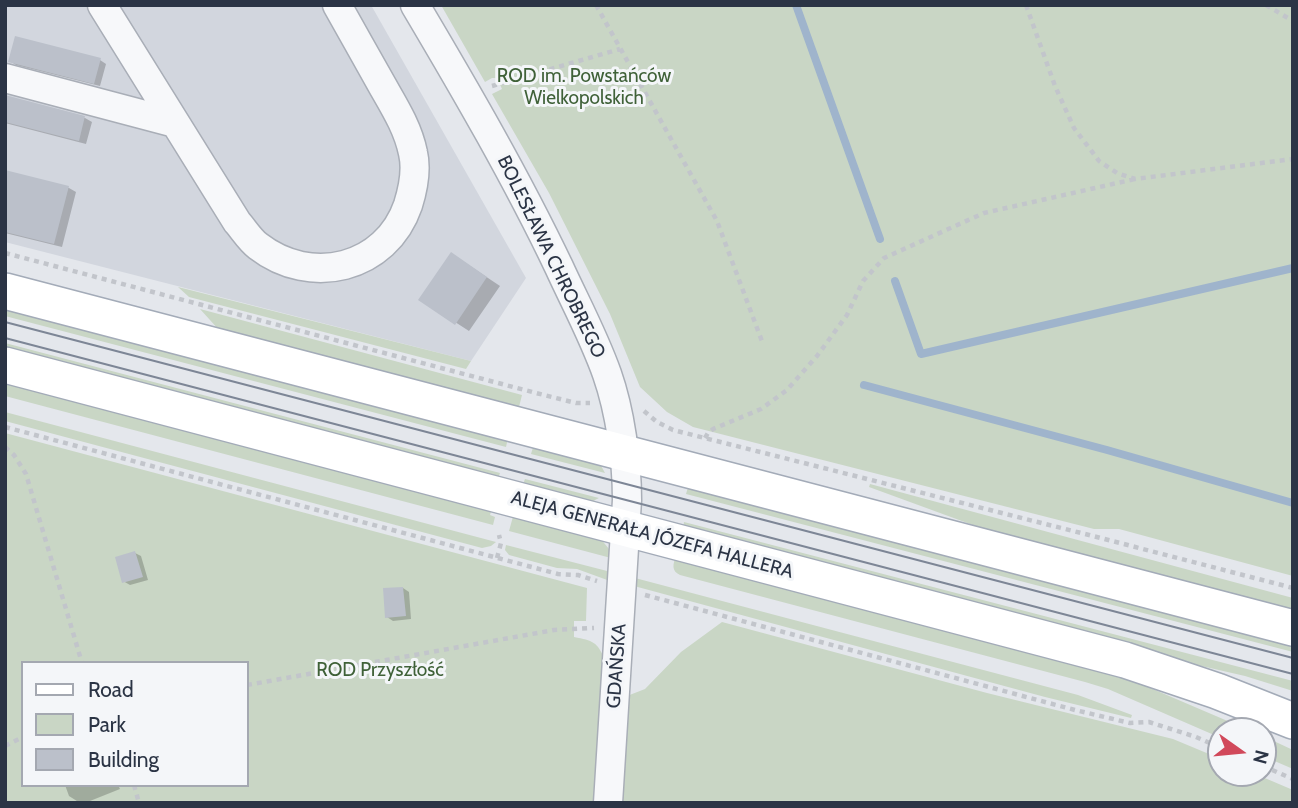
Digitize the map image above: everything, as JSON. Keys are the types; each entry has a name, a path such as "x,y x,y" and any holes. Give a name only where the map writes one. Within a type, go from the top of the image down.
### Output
{"main road":[{"path":"5,291 1293,628"},
{"name":"ALEJA GENERAŁA JÓZEFA HALLERA","path":"5,365 1125,660 1217,691 1293,721"}],"street":[{"path":"102,5 237,222 258,246 282,260 306,267 335,268 363,259 386,243 402,220 414,189 414,154 401,119 337,5"},
{"name":"BOLESŁAWA CHROBREGO","path":"415,5 530,207 595,344 615,404 627,485 626,529"},
{"path":"5,78 175,123"},
{"name":"GDAŃSKA","path":"608,803 626,529"}],"path":[{"path":"596,5 717,221 763,344"},
{"path":"1026,5 1055,86 1074,128 1099,161 1117,173 1135,179"},
{"path":"1266,5 1293,21"},
{"path":"500,84 620,49"},
{"path":"705,438 713,429 761,409 787,390 817,356 847,315 863,281 884,258 984,213 1135,179 1293,159"},
{"path":"5,253 576,403 615,404"},
{"path":"642,410 673,430 1293,588"},
{"path":"5,427 497,558 558,573 578,575 1074,710 1130,723 1149,722 1207,742"},
{"path":"5,447 14,455 26,474 81,661"},
{"path":"497,558 501,544 499,535"},
{"path":"248,685 574,629"},
{"path":"5,746 21,738"}],"shaded area":[{"path":"5,5 371,5 526,278 471,361 5,242"}],"green space":[{"name":"ROD im. Powstańców Wielkopolskich","path":"441,5 1293,5 1293,576 1119,529 1094,529 693,427 667,412 640,387 610,314 549,193 492,94 502,89 497,78 485,82"},
{"path":"178,287 471,361 466,369 189,297"},
{"path":"5,306 508,438 506,447 5,316"},
{"path":"200,309 522,395 518,411 219,330"},
{"path":"5,343 500,473 497,481 5,351"},
{"path":"5,380 492,508 490,515 495,517 493,525 5,396"},
{"path":"5,412 496,542 482,548 5,421"},
{"name":"ROD Przyszłość","path":"5,433 587,588 586,621 574,621 574,637 594,643 605,660 596,803 5,803"},
{"path":"534,444 599,462 605,473 531,454"},
{"path":"525,479 599,498 589,503 522,487"},
{"path":"689,484 1293,643 1293,652 686,494"},
{"path":"870,484 1293,598 1293,614 981,528 869,487"},
{"path":"514,513 600,538 609,549 611,558 509,531"},
{"path":"684,522 1293,681 1293,691 1245,676 683,529"},
{"path":"506,545 611,572 610,581 577,569 557,568 509,555 505,550"},
{"path":"676,556 1076,660 1218,717 1207,717 1207,732 1108,689 680,575 674,569"},
{"path":"635,578 1078,695 1132,715 1131,718 1045,697 634,586"},
{"path":"722,622 987,693 1173,739 1207,753 1207,787 1277,787 1277,783 1293,790 1293,803 620,803 627,696 645,689 681,652"},
{"path":"1277,743 1293,750 1293,769 1277,762"}],"building":[{"path":"15,36 101,58 94,84 8,62"},
{"path":"5,95 85,116 79,141 5,122"},
{"path":"5,170 69,186 54,244 5,232"},
{"path":"451,252 487,277 455,325 418,300"},
{"path":"135,551 143,577 122,583 115,557"},
{"path":"403,587 406,616 385,618 383,588"}],"waterway":[{"path":"796,5 880,239"},
{"path":"895,281 921,354 1293,268"},
{"path":"864,385 1293,503"}],"tram line":[{"path":"5,322 1293,658"},
{"path":"5,338 1293,674"}]}
